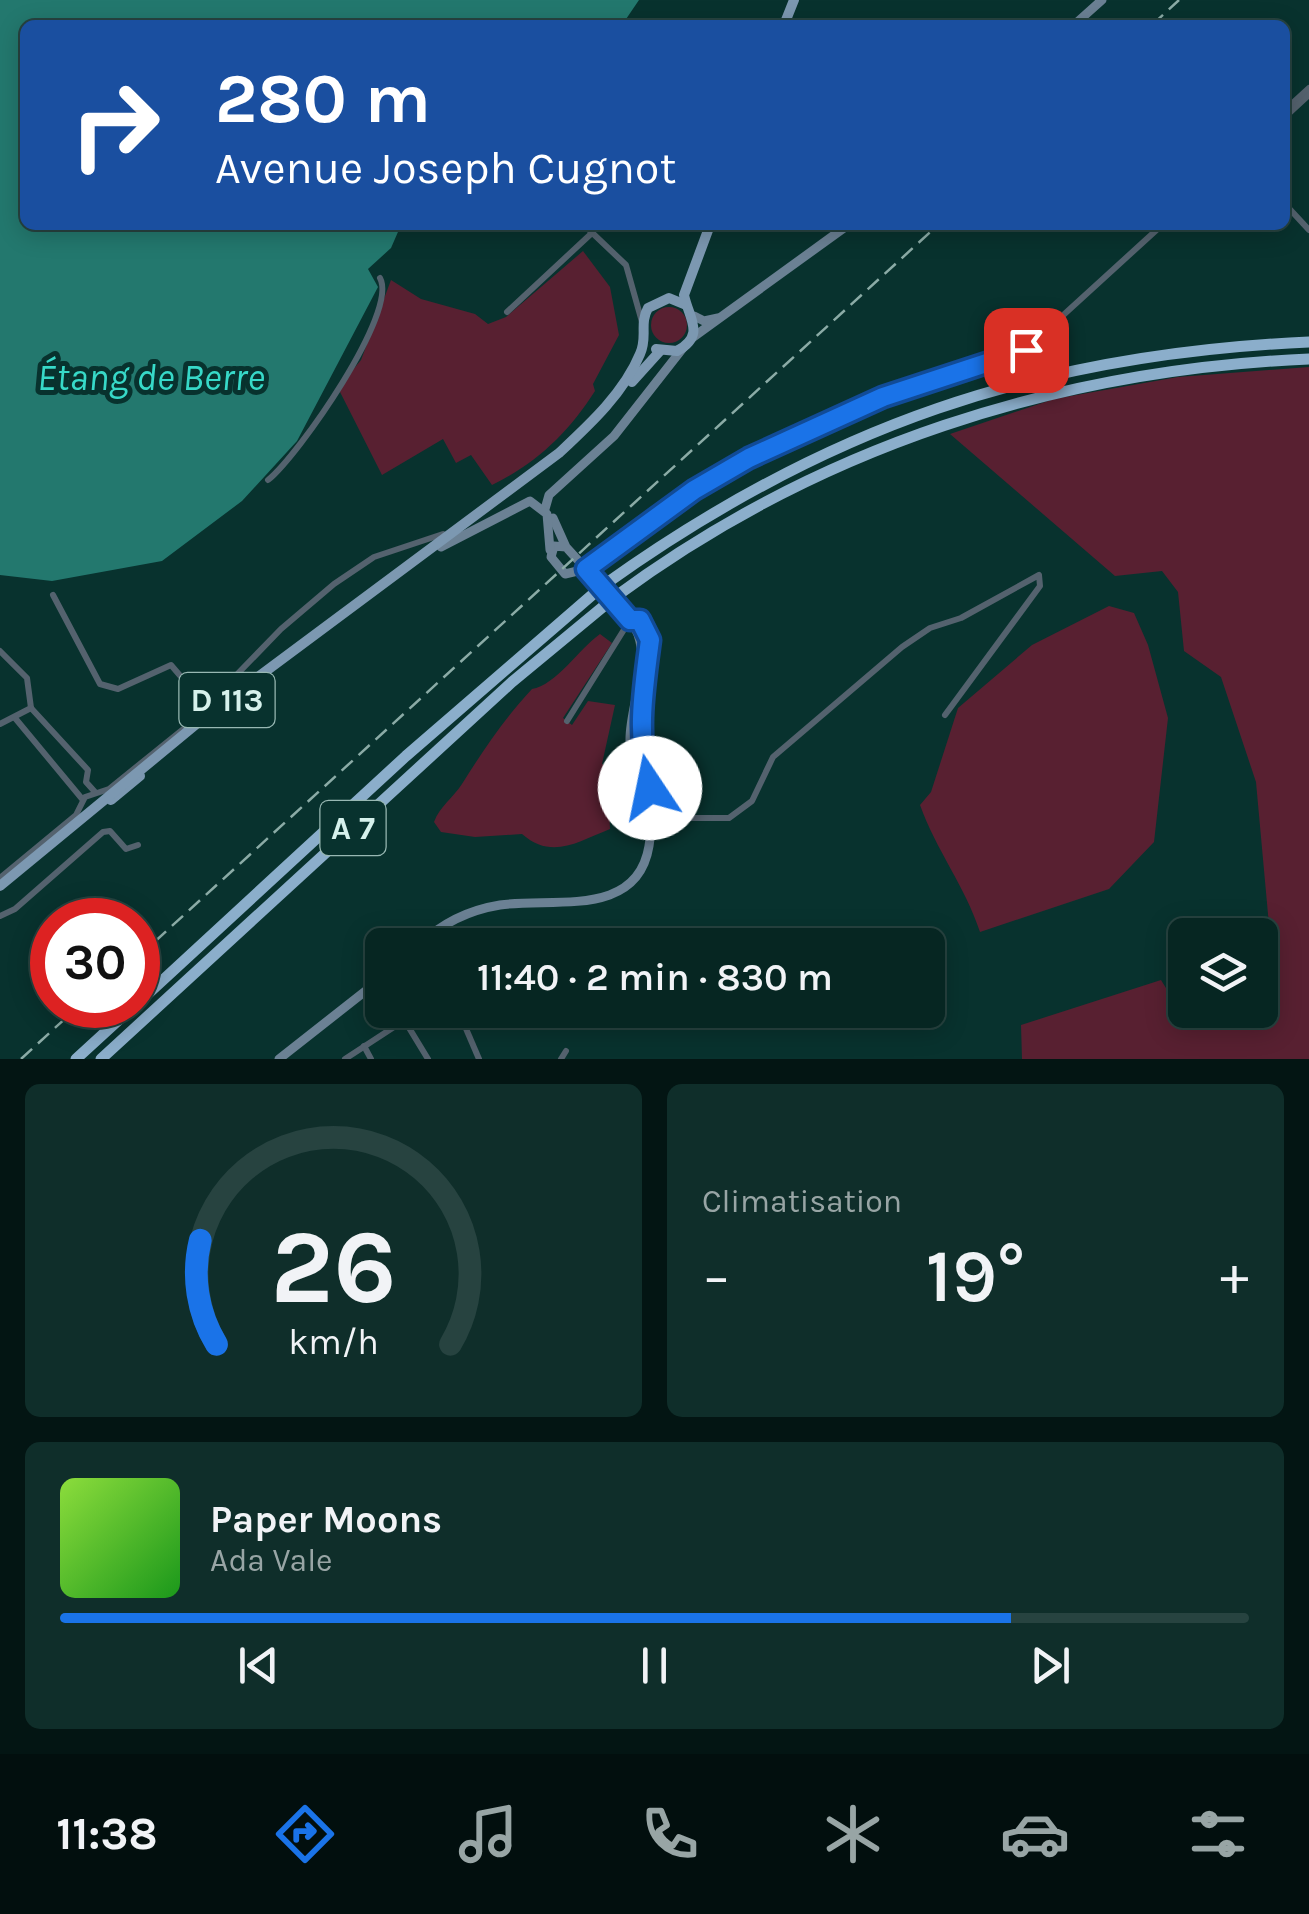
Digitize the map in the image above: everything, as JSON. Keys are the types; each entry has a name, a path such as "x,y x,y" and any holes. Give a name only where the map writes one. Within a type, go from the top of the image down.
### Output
{"highway":[{"name":"A 7","path":"160,982 500,672 601,587 724,504 804,461 963,398 1109,362 1236,345 1309,342"},
{"name":"A 7","path":"101,1059 512,682 613,599 693,543 826,470 958,419 1106,380 1244,362 1309,360"},
{"name":"A 7","path":"76,1059 110,1028"}],"main road":[{"path":"1080,20 1102,0"},
{"path":"668,355 646,339 642,322 648,308 669,298 704,230"},
{"path":"686,305 687,282 705,230"},
{"path":"545,509 553,491 614,436 668,355 683,348 842,230"},
{"path":"669,298 686,305 694,316 709,321 738,307"},
{"path":"692,338 694,316"},
{"name":"D 113","path":"0,886 211,712 559,453 593,420 629,375 646,339"},
{"name":"D 113","path":"0,896 214,717 566,454 668,355"},
{"path":"440,928 483,908 522,902 600,900 619,892 644,865 650,831 630,746 641,654 630,620 566,546 550,509 553,491"},
{"path":"441,548 522,502 536,503 545,509 551,528 550,550 565,574 586,569"},
{"path":"550,550 556,545 566,546"},
{"path":"279,1059 365,991"}],"street":[{"path":"1290,109 1309,92"},
{"path":"1290,209 1309,230"},
{"path":"590,230 626,266 642,322"},
{"path":"828,230 832,238"},
{"path":"586,569 694,490 749,458 883,397 1026,350 1157,230"},
{"path":"508,312 593,232"},
{"path":"268,480 300,444 364,349 384,294 380,278"},
{"path":"635,306 648,308"},
{"path":"81,796 109,788 206,706 281,629 334,584 374,557 462,524"},
{"path":"567,721 630,620 640,620 650,640 640,724 645,772 660,805 685,818 729,818 752,800 773,758 902,647 930,628 961,618 1039,575 1040,586 945,715"},
{"path":"53,595 100,684 118,689 171,665 206,706"},
{"path":"0,651 27,678 31,708 88,770 76,815 0,878"},
{"path":"15,718 31,708"},
{"path":"0,724 9,716 15,718 81,796"},
{"path":"86,782 95,792"},
{"path":"0,916 16,908 103,832 110,831 126,849 138,845"},
{"path":"345,1059 387,1028"},
{"path":"409,1028 428,1059"},
{"path":"465,1028 478,1059"},
{"path":"364,1046 370,1059"}],"shaded area":[{"path":"583,251 610,287 619,335 593,384 595,391 574,420 537,457 492,485 471,455 456,463 443,439 382,475 338,388 361,360 391,280 421,299 475,314 488,324 506,317"},
{"path":"669,307 682,312 687,325 682,338 669,343 656,338 651,325 656,312"},
{"path":"1309,367 1309,1059 1022,1059 1021,1025 1161,980 1168,991 1168,1028 1278,1028 1278,918 1268,918 1256,782 1221,677 1184,651 1178,592 1162,571 1115,576 950,434 1054,399 1178,377"},
{"path":"1109,606 1134,613 1148,645 1168,718 1154,842 1109,889 980,932 920,805 931,792 958,708 1032,645"},
{"path":"600,634 612,643 563,718 572,725 588,701 615,705 602,764 607,767 610,829 554,847 533,842 522,834 475,837 441,832 434,822 437,816 512,712 532,689 550,681"}],"water":[{"name":"Étang de Berre","path":"0,0 639,0 625,20 20,20 20,230 399,230 391,248 368,269 378,287 297,441 242,501 162,561 52,581 0,575"}],"railway":[{"path":"1157,20 1179,0"},
{"path":"160,937 933,230"},
{"path":"21,1059 55,1028"}],"route":[{"path":"650,788 641,754 640,724 650,640 647,628 640,620 630,620 586,569 694,490 749,458 883,397 1026,350"}]}
